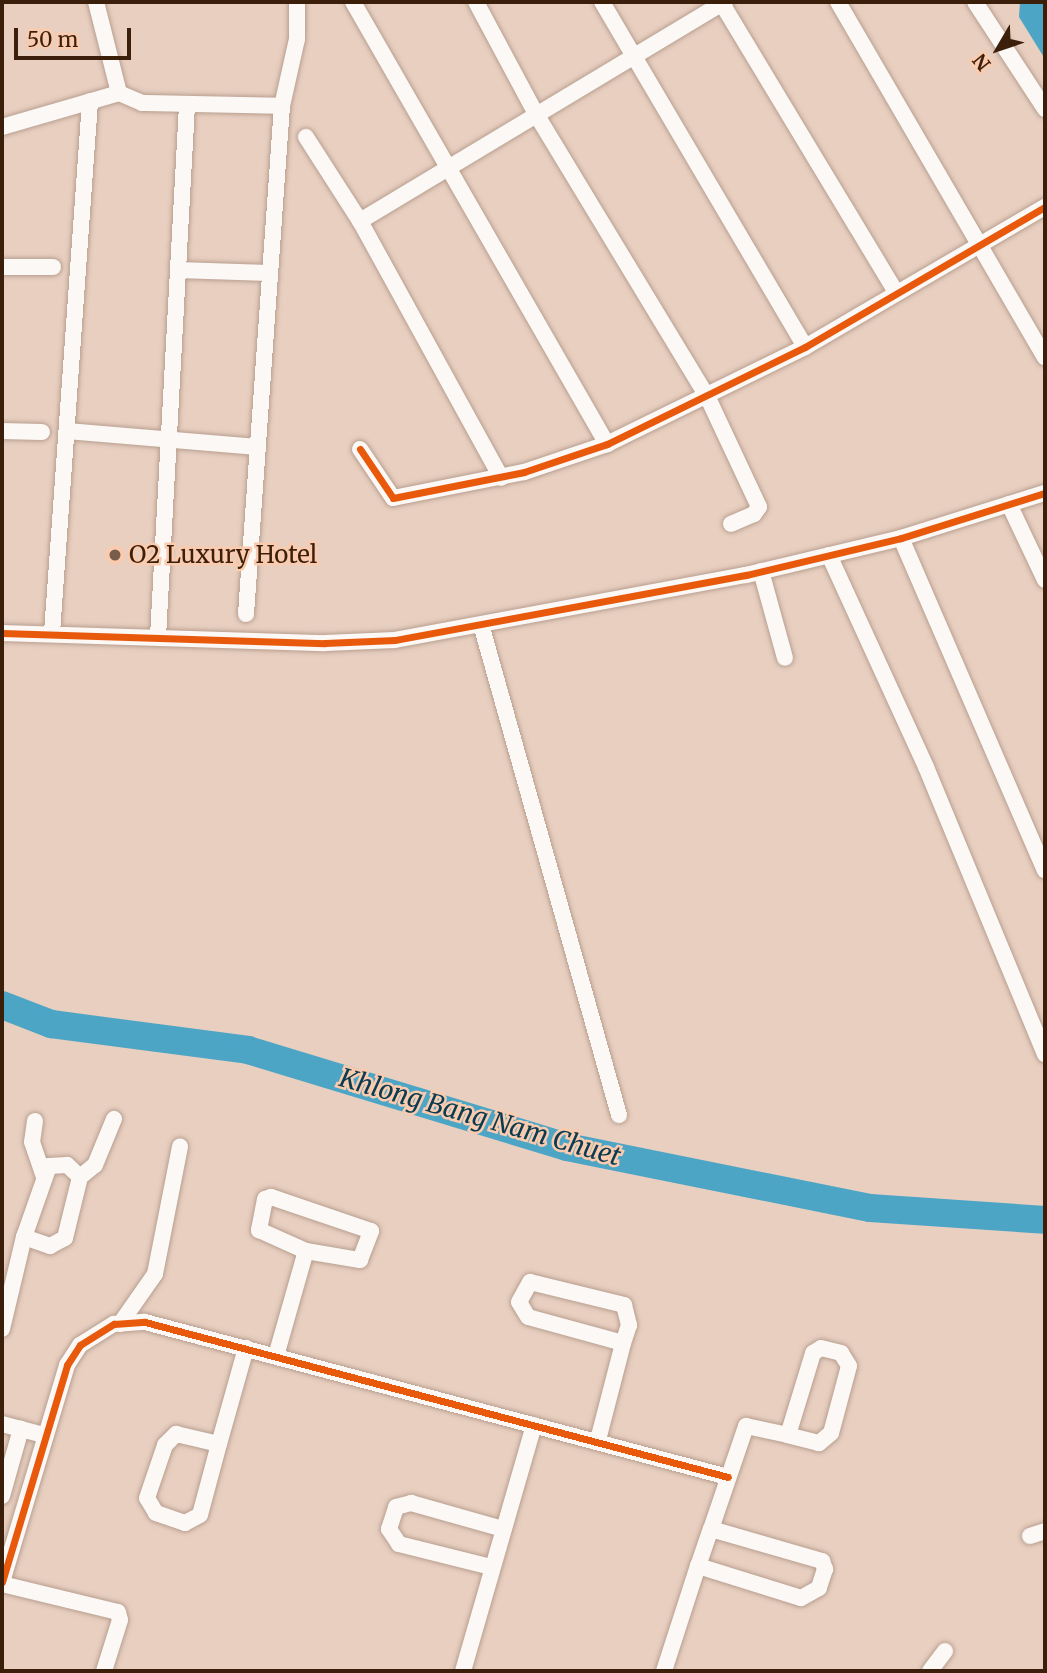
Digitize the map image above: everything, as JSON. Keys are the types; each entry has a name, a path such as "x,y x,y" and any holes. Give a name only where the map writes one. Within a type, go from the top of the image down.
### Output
{"street":[{"path":"96,2 119,93"},
{"path":"246,614 282,106 297,38 297,2"},
{"path":"353,2 607,444"},
{"path":"475,2 536,114 708,398 758,507 754,514 731,524"},
{"path":"602,2 805,347"},
{"path":"360,221 723,2 895,291"},
{"path":"838,2 1045,358"},
{"path":"975,2 1045,109"},
{"path":"2,127 119,93 142,103 282,106"},
{"path":"52,633 90,102"},
{"path":"158,637 187,105"},
{"path":"306,137 360,221 501,478"},
{"path":"360,449 393,498 501,478 607,444 708,398 805,347 895,291 1045,207"},
{"path":"2,267 53,267"},
{"path":"178,270 269,273"},
{"path":"2,430 42,432"},
{"path":"66,431 257,447"},
{"path":"2,633 325,643 395,640 481,628 761,571 901,538 1045,493"},
{"path":"1009,504 1045,580"},
{"path":"901,538 1045,870"},
{"path":"829,555 926,767 1045,1054"},
{"path":"761,571 785,658"},
{"path":"481,628 619,1115"},
{"path":"24,1237 50,1246 65,1238 80,1177 95,1165 114,1119"},
{"path":"35,1121 32,1142 44,1176"},
{"path":"120,1324 155,1275 180,1146"},
{"path":"2,1329 24,1237 44,1176 55,1163 76,1170 80,1177"},
{"path":"271,1197 371,1231 360,1260 306,1251 259,1230 265,1199 271,1197"},
{"path":"276,1356 306,1251"},
{"path":"598,1440 623,1343 629,1313 624,1306 537,1283 530,1282 521,1292 521,1310 528,1317 623,1343"},
{"path":"104,1671 120,1620 118,1612 2,1583 44,1435 68,1365 80,1345 120,1324 145,1322 598,1440 727,1477"},
{"path":"219,1444 176,1434 170,1438 147,1498 156,1513 173,1521 194,1521 219,1444 246,1348"},
{"path":"664,1671 727,1477 747,1426 819,1443 831,1433 849,1366 841,1353 821,1348 813,1353 789,1435"},
{"path":"2,1424 44,1435"},
{"path":"463,1671 534,1425"},
{"path":"2,1496 21,1429"},
{"path":"491,1567 399,1544 388,1529 396,1507 411,1503 503,1529"},
{"path":"698,1566 801,1598 814,1595 823,1579 822,1561 711,1529"},
{"path":"930,1671 946,1651"}],"water":[{"path":"1020,2 1045,2 1045,59 1019,17"}],"waterway":[{"name":"Khlong Bang Nam Chuet","path":"2,1005 51,1024 248,1050 567,1147 870,1208 1045,1220"}],"cycle path":[{"path":"360,449 393,498 524,472 607,444 805,347 1045,207"},
{"path":"2,633 325,643 395,640 746,575 901,538 1045,493"},
{"path":"2,1582 67,1365 80,1345 114,1324 145,1322 728,1477"}],"place":[{"name":"O2 Luxury Hotel","path":"115,555"}]}
